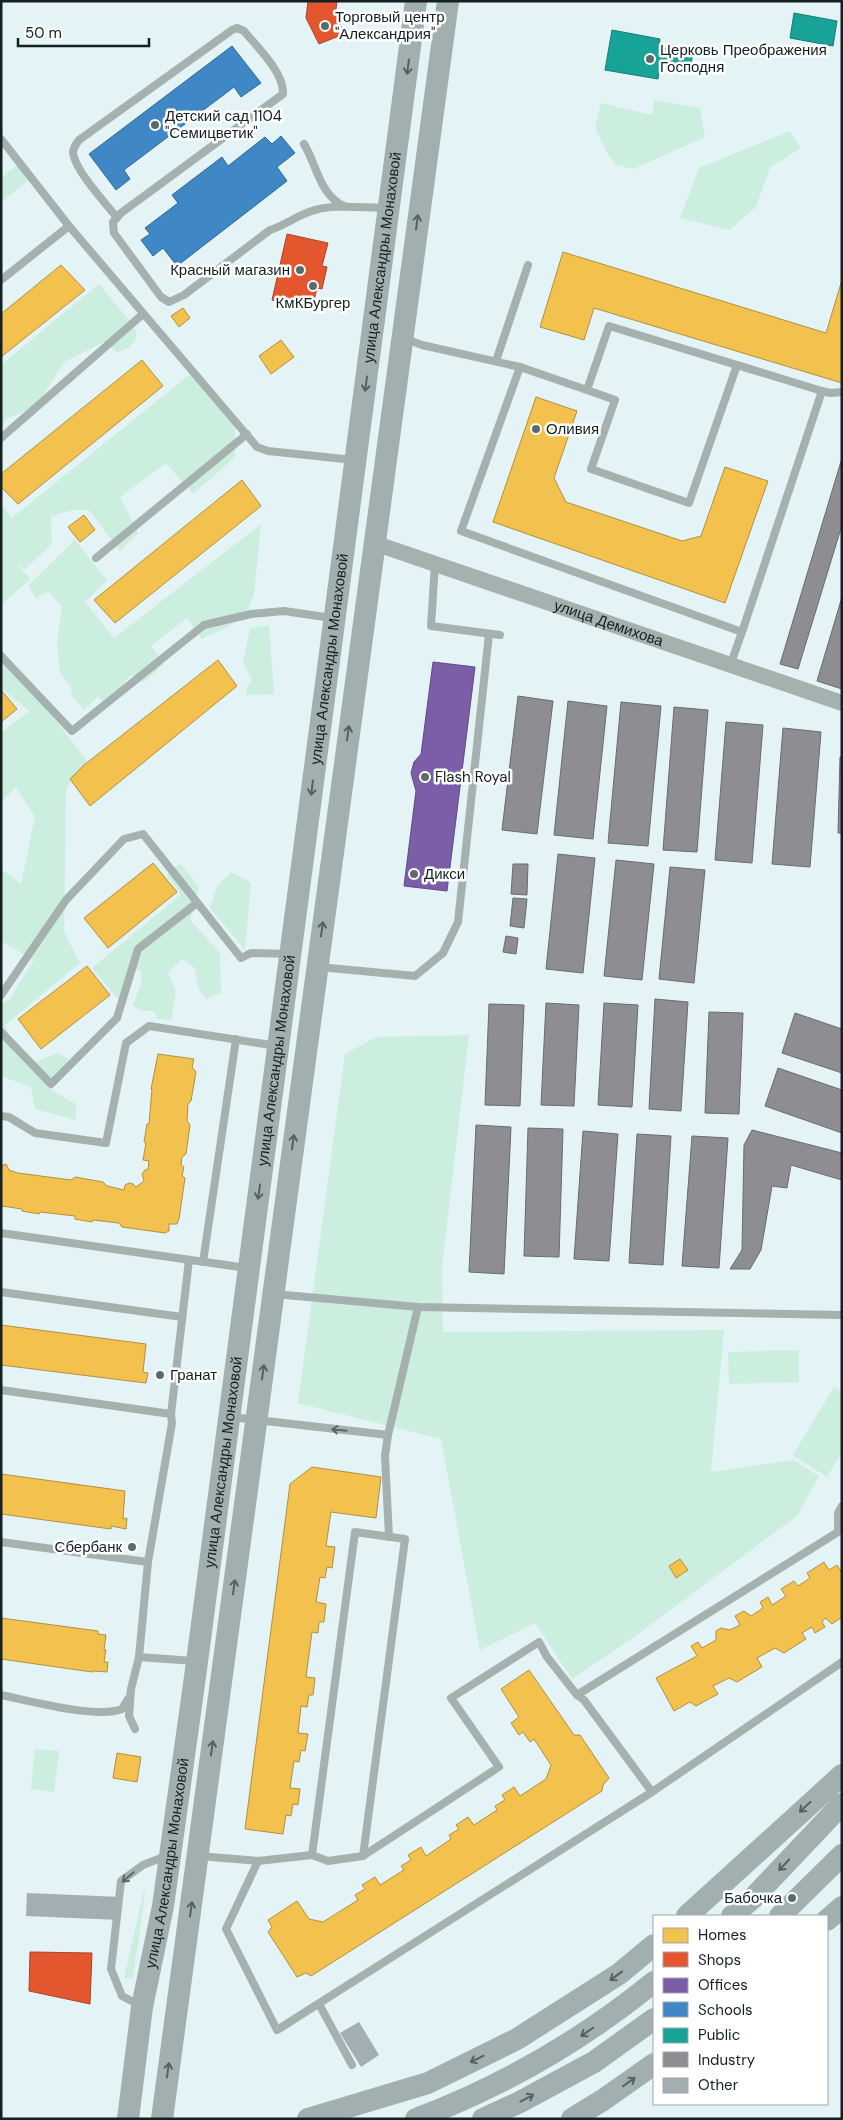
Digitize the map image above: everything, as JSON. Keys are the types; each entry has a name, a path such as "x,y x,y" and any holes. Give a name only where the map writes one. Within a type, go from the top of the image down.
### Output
{"main road":[{"name":"улица Александры Монаховой","path":"128,2119 142,2007 163,1906 170,1855 416,1"},
{"name":"улица Александры Монаховой","path":"162,2119 316,967 448,1"},
{"path":"688,1915 842,1775"},
{"path":"733,1915 753,1898 842,1804"},
{"path":"781,1915 842,1855"},
{"path":"828,1919 842,1907"},
{"path":"308,2119 428,2083 517,2040 619,1974 653,1946"},
{"path":"424,2116 508,2080 572,2043 653,1983"},
{"path":"483,2119 520,2102 594,2062 653,2020"},
{"path":"572,2119 653,2065"}],"street":[{"name":"улица Демихова","path":"374,543 842,703"}],"lane":[{"path":"117,218 79,169 73,154 79,140 237,28 244,31 279,75 283,86 283,94 113,222 114,233 161,297 169,302 184,295 270,230 285,225 308,212 327,207 389,208"},
{"path":"1,140 69,226 257,447 268,450 356,460"},
{"path":"304,144 311,156 316,172 330,195 338,204 346,207"},
{"path":"1,280 69,226"},
{"path":"496,361 528,265"},
{"path":"1,438 143,314"},
{"path":"587,390 610,326 822,391 830,393 842,392"},
{"path":"402,337 422,345 520,367 615,400 591,469 689,503 737,365"},
{"path":"520,367 461,531 742,632"},
{"path":"730,666 822,391"},
{"path":"96,558 247,434"},
{"path":"435,564 431,626 500,635"},
{"path":"1,656 72,732 204,625 251,614 284,612 335,618"},
{"path":"316,967 415,976 443,953 458,922 489,634"},
{"path":"1,995 66,900 124,839 143,834 241,958 251,953 290,954"},
{"path":"1,1032 51,1084 117,1018 138,949 198,903"},
{"path":"1,1116 9,1117 35,1133 106,1143 126,1044 149,1026 278,1046"},
{"path":"203,1262 236,1039"},
{"path":"1,1233 249,1268"},
{"path":"1,1695 86,1711 115,1712 127,1704 139,1657 148,1562 172,1423 171,1414 189,1260"},
{"path":"1,1292 182,1317"},
{"path":"273,1293 418,1307 842,1316"},
{"path":"389,1537 385,1456 388,1435 418,1307"},
{"path":"1,1390 171,1414"},
{"path":"229,1417 388,1435"},
{"path":"577,1696 840,1533 838,1513 842,1506"},
{"path":"312,1855 356,1532 405,1539 362,1856"},
{"path":"1,1542 148,1562"},
{"path":"198,1856 258,1861 312,1855 328,1862 362,1856 499,1766 451,1698 539,1642 547,1657 577,1696 584,1700 652,1792"},
{"path":"139,1657 196,1661"},
{"path":"258,1861 226,1929 277,2030 652,1792 842,1662"},
{"path":"131,1689 129,1716 135,1730"},
{"path":"142,2007 122,1996 111,1969 121,1881 143,1865 170,1855"},
{"path":"319,2004 352,2065"}],"green space":[{"path":"654,100 700,108 705,137 633,169 616,165 606,151 595,127 601,103 652,115"},
{"path":"790,131 801,148 770,167 756,207 729,230 680,218 699,168"},
{"path":"17,165 30,179 1,202 1,178"},
{"path":"99,284 134,326 137,336 130,347 117,352 104,342 64,362 36,407 5,419 1,432 1,365"},
{"path":"194,371 235,427 235,457 193,494 166,463 120,497 138,533 120,551 89,510 73,510 51,516 52,544 25,569 17,564 30,579 1,605 1,505 12,518"},
{"path":"261,524 254,594 244,618 202,639 187,618 151,646 164,664 144,682 131,675 104,705 98,696 84,710 71,695 72,689 60,672 57,643 62,607 48,591 36,598 28,586 75,540 107,580 85,602 114,638"},
{"path":"269,625 274,694 246,695 247,687 252,680 243,663 250,629"},
{"path":"5,654 87,761 66,789 64,932 80,963 5,1025 8,1033 32,1064 57,1053 68,1059 51,1090 76,1104 76,1120 35,1109 31,1087 1,1076 1,1004 9,1000 34,960 1,941 1,869 21,884 35,817 16,787 1,802 1,733 30,711 1,688 1,657"},
{"path":"180,863 199,887 190,920 220,953 221,993 206,999 199,989 194,967 182,959 168,973 176,991 171,1020 158,1019 154,1011 141,1011 133,1005 141,983 141,971 137,968 124,994 117,998 92,968 181,895 167,875"},
{"path":"231,872 251,883 245,950 210,908 217,886"},
{"path":"469,1035 442,1267 443,1332 724,1330 711,1472 793,1460 819,1476 797,1516 638,1634 572,1679 535,1623 480,1650 441,1439 298,1403 345,1054 376,1037"},
{"path":"799,1350 799,1382 729,1384 728,1352"},
{"path":"834,1387 842,1392 842,1452 827,1477 793,1455"},
{"path":"35,1749 59,1751 54,1792 31,1789"},
{"path":"144,1890 145,1895 133,1978 124,1978"}],"building: Homes":[{"path":"563,252 826,333 842,280 842,383 594,308 584,340 540,327"},
{"path":"61,265 85,290 1,357 1,314"},
{"path":"183,308 190,318 179,327 171,316"},
{"path":"281,340 294,357 271,374 259,356"},
{"path":"142,360 163,386 18,504 1,487 1,474"},
{"path":"536,397 577,411 554,478 566,502 682,541 701,536 725,467 768,481 725,603 493,522"},
{"path":"242,480 261,506 115,623 94,600"},
{"path":"84,515 95,530 80,542 68,527"},
{"path":"218,660 237,686 90,806 70,779 84,765"},
{"path":"1,690 17,709 1,722"},
{"path":"153,863 177,892 108,948 84,918"},
{"path":"87,966 110,995 41,1049 18,1019"},
{"path":"158,1054 194,1059 192,1067 196,1072 191,1101 188,1104 187,1121 190,1125 186,1154 182,1157 181,1165 184,1167 182,1176 185,1178 177,1224 169,1224 169,1231 165,1233 122,1227 119,1223 75,1219 75,1216 40,1212 39,1214 2,1206 1,1208 1,1166 6,1164 9,1170 18,1173 71,1180 75,1177 103,1182 107,1186 124,1190 125,1185 129,1183 136,1187 144,1181 142,1174 148,1169 149,1161 143,1160 146,1143 144,1142 147,1124 149,1124 151,1089"},
{"path":"1,1325 146,1344 143,1372 148,1373 146,1383 1,1365"},
{"path":"312,1467 381,1477 376,1518 331,1512 326,1546 335,1547 332,1568 327,1567 325,1578 320,1577 316,1602 326,1604 324,1622 319,1622 318,1633 312,1632 306,1677 315,1678 313,1695 309,1695 307,1707 301,1706 298,1733 308,1734 305,1751 301,1750 299,1762 294,1761 290,1788 300,1789 298,1805 293,1804 291,1816 286,1815 283,1834 245,1829 290,1484"},
{"path":"1,1474 125,1491 123,1519 127,1518 126,1529 111,1526 111,1529 1,1514"},
{"path":"680,1559 688,1570 676,1578 669,1566"},
{"path":"824,1562 829,1570 837,1565 842,1573 842,1617 832,1624 825,1618 822,1622 825,1627 815,1633 812,1627 802,1633 806,1639 784,1653 775,1648 757,1658 762,1667 737,1682 729,1678 713,1686 718,1694 696,1706 690,1702 674,1711 656,1678 697,1656 691,1646 698,1642 702,1648 716,1640 716,1631 721,1628 730,1630 740,1625 735,1616 744,1611 751,1616 763,1608 760,1602 768,1597 772,1605 786,1596 781,1589 794,1581 798,1586 810,1578 807,1573"},
{"path":"1,1618 98,1631 98,1634 106,1635 104,1662 108,1662 107,1672 92,1672 1,1659"},
{"path":"529,1670 574,1735 580,1735 609,1778 603,1785 602,1791 311,1976 306,1973 297,1977 268,1932 272,1927 268,1920 297,1901 309,1919 323,1922 358,1900 355,1895 365,1889 362,1885 375,1877 380,1885 404,1870 401,1866 411,1860 408,1855 421,1847 426,1856 451,1839 449,1835 459,1829 456,1825 468,1817 474,1825 497,1810 495,1806 505,1800 502,1795 514,1787 520,1796 546,1779 551,1765 534,1739 530,1742 523,1732 519,1735 511,1723 519,1717 501,1689"},
{"path":"117,1753 141,1757 137,1782 113,1778"}],"building: Shops":[{"name":"Торговый центр \"Александрия\"","path":"308,1 337,1 336,9 334,9 344,34 319,44 306,18"},
{"path":"287,234 328,243 322,266 327,267 322,289 317,288 312,309 272,300"},
{"path":"30,1952 92,1953 90,2004 29,1991"}],"building: Offices":[{"path":"433,662 475,667 447,891 404,886 416,791 411,773 414,762 421,754"}],"building: Schools":[{"name":"Детский сад 1104 \"Семицветик\"","path":"232,46 261,83 241,97 234,87 124,170 130,179 116,190 89,154"},
{"path":"281,136 295,153 277,167 287,181 177,266 163,248 153,256 141,240 150,234 145,228 178,203 172,195 222,157 228,166 265,137 272,144"}],"building: Public":[{"path":"794,13 837,21 833,46 790,38"},
{"name":"Церковь Преображения Господня","path":"612,30 660,39 659,47 693,53 690,70 660,65 658,79 605,70"}],"building: Industry":[{"path":"842,458 842,525 798,669 780,664"},
{"path":"842,597 842,689 817,681"},
{"path":"518,696 553,701 537,834 502,830"},
{"path":"568,701 607,706 593,839 554,835"},
{"path":"621,702 661,706 648,846 608,843"},
{"path":"674,707 708,710 697,852 663,850"},
{"path":"726,722 763,725 752,863 715,860"},
{"path":"783,728 821,732 810,867 772,864"},
{"path":"840,757 842,757 842,833 838,833"},
{"path":"558,854 595,858 583,973 546,969"},
{"path":"616,860 654,864 642,980 604,976"},
{"path":"513,864 528,864 527,895 511,894"},
{"path":"670,867 705,870 694,983 659,979"},
{"path":"513,898 527,899 524,928 510,926"},
{"path":"506,936 518,938 516,954 503,952"},
{"path":"655,999 688,1002 681,1111 649,1109"},
{"path":"546,1003 579,1005 574,1106 541,1105"},
{"path":"604,1003 638,1005 632,1107 598,1105"},
{"path":"489,1004 524,1005 520,1106 485,1105"},
{"path":"709,1012 743,1013 739,1114 705,1113"},
{"path":"795,1013 842,1029 842,1073 782,1053"},
{"path":"778,1068 842,1090 842,1133 765,1106"},
{"path":"476,1125 511,1127 504,1274 469,1272"},
{"path":"528,1128 563,1129 559,1257 524,1256"},
{"path":"752,1130 842,1153 842,1180 791,1165 787,1188 772,1186 761,1250 750,1269 730,1269 742,1250 744,1145"},
{"path":"583,1131 618,1134 609,1261 574,1259"},
{"path":"637,1134 671,1136 663,1265 629,1263"},
{"path":"692,1136 728,1138 719,1268 682,1266"}],"building: Other":[{"path":"27,1893 121,1897 120,1920 26,1916"},
{"path":"359,2022 379,2055 361,2067 340,2033"}],"place":[{"name":"Торговый центр \"Александрия\"","path":"325,26"},
{"name":"Церковь Преображения Господня","path":"650,59"},
{"name":"Детский сад 1104 \"Семицветик\"","path":"155,125"},
{"name":"Красный магазин","path":"300,270"},
{"name":"КмКБургер","path":"313,286"},
{"name":"Оливия","path":"536,429"},
{"name":"Flash Royal","path":"425,777"},
{"name":"Дикси","path":"414,874"},
{"name":"Гранат","path":"160,1375"},
{"name":"Сбербанк","path":"132,1547"},
{"name":"Бабочка","path":"792,1898"}]}
